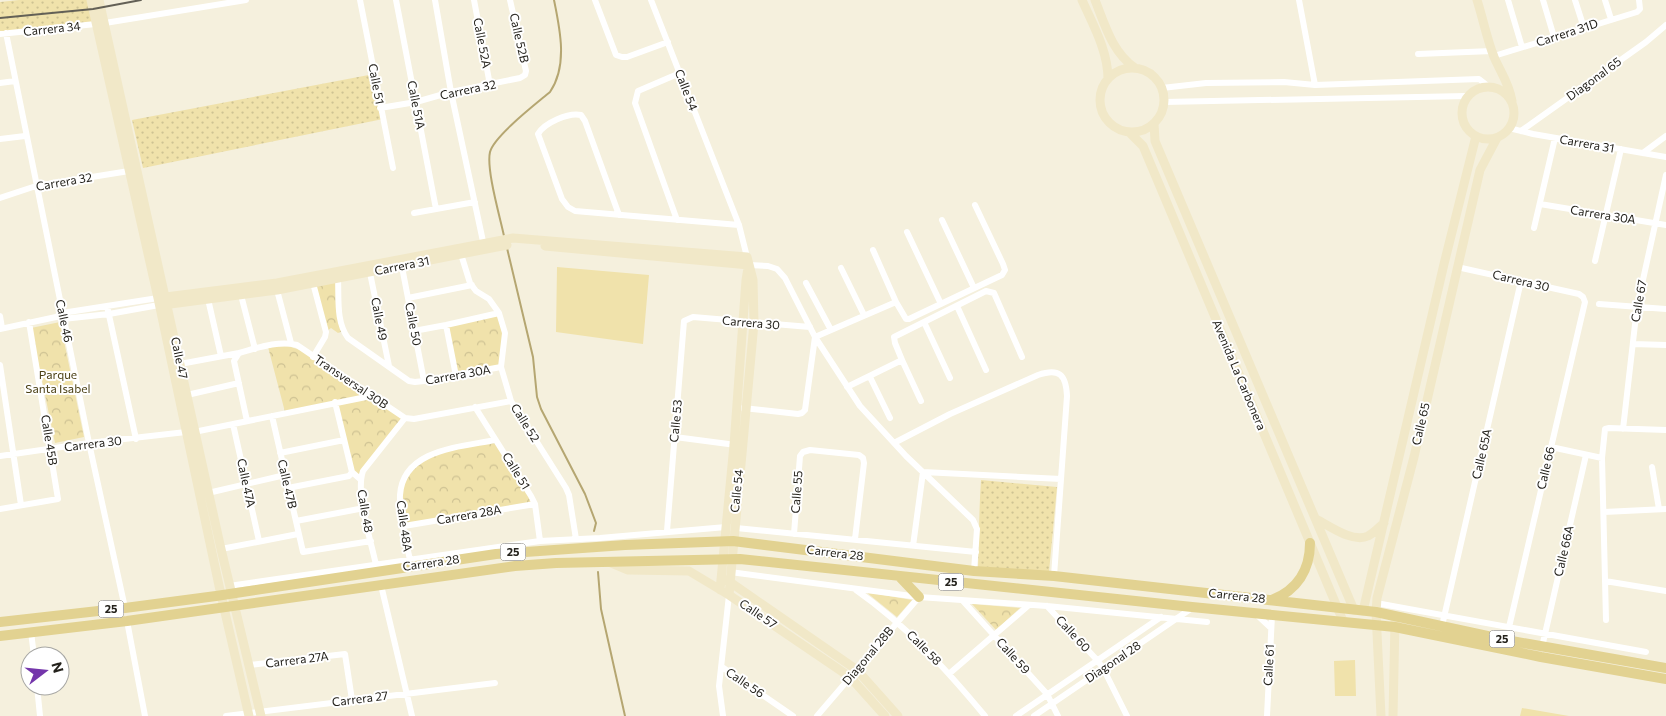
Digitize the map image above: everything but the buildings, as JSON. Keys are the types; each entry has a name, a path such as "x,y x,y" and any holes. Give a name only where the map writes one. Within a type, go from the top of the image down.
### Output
{"main road":[{"name":"Carrera 28","path":"0,622 124,608 393,566 496,554 538,550 729,541 974,571 1054,576 1359,610 1376,608 1395,616 1443,621 1506,640 1666,668"},
{"path":"1271,600 1286,593 1298,582 1306,568 1310,543"},
{"name":"Carrera 28","path":"127,621 515,566 727,558 1395,627 1541,657 1666,679"},
{"path":"899,576 919,597"},
{"name":"25","path":"0,636 127,621"}],"street":[{"name":"Calle 47","path":"91,0 100,24 227,591"},
{"name":"Calle 47","path":"99,0 100,24 129,171 180,364 190,432 208,493 221,549 229,607 249,714"},
{"name":"Carrera 34","path":"3,33 100,24 246,0"},
{"name":"Calle 51","path":"360,0 393,168"},
{"name":"Calle 51A","path":"396,0 436,209"},
{"path":"435,0 451,92 484,246"},
{"name":"Calle 52A","path":"474,0 490,85"},
{"name":"Calle 52B","path":"510,0 526,71 525,75"},
{"path":"595,0 616,55 627,57 668,42"},
{"name":"Calle 54","path":"651,0 739,225 753,280 754,324 741,408"},
{"path":"1082,0 1102,48 1108,70 1108,79"},
{"path":"1095,0 1112,43 1127,62 1136,68"},
{"path":"1299,0 1315,86"},
{"path":"1477,0 1493,54 1510,88 1514,107 1514,118 1510,128 1497,138 1486,139 1476,136 1467,129 1462,120 1462,109 1467,96 1480,87 1499,89 1508,96 1514,107"},
{"path":"1508,0 1522,47"},
{"path":"1543,0 1554,37"},
{"path":"1575,0 1584,28"},
{"path":"1605,0 1611,19"},
{"name":"Carrera 31D","path":"1418,54 1493,54 1522,47 1637,12 1640,9 1638,0"},
{"name":"Diagonal 65","path":"1521,131 1646,42 1666,25"},
{"name":"Calle 46","path":"3,33 15,81 61,316 124,608"},
{"path":"1136,68 1142,69 1154,76 1162,88 1164,102 1160,115 1154,123 1140,131 1129,132 1113,125 1103,112 1101,94 1103,86 1108,79 1120,70 1136,68"},
{"path":"1491,87 1501,71"},
{"path":"677,220 635,103 635,97 638,91 680,73"},
{"name":"Carrera 32","path":"380,108 416,102 451,92 520,78 525,75"},
{"path":"1162,88 1206,83 1284,82 1315,86 1480,79 1491,87"},
{"path":"0,83 15,81"},
{"path":"1164,102 1467,96"},
{"path":"619,216 585,121 581,115 575,114 546,124 540,129 538,134 562,199 568,207 575,211 619,216 739,225"},
{"name":"Avenida La Carbonera","path":"1154,123 1155,141 1316,520 1359,610"},
{"name":"Carrera 31","path":"1510,128 1666,157"},
{"name":"Avenida La Carbonera","path":"1129,132 1143,146 1343,622"},
{"path":"0,139 26,136"},
{"name":"Calle 65","path":"1359,610 1384,523 1476,136"},
{"path":"1643,153 1666,136"},
{"name":"Calle 65","path":"1381,716 1376,608 1414,457 1480,170 1497,138"},
{"path":"1534,228 1556,138"},
{"path":"1596,261 1621,149"},
{"name":"Carrera 32","path":"0,198 36,186 129,171"},
{"name":"Calle 67","path":"1623,429 1637,307 1666,175"},
{"path":"414,213 475,202"},
{"name":"Carrera 30A","path":"1540,204 1666,225"},
{"path":"873,250 896,302 906,319 909,320 1002,275 1004,270 975,205"},
{"path":"942,220 974,288"},
{"path":"907,232 941,304"},
{"name":"Carrera 31","path":"61,316 109,314 162,301 208,299 276,283 511,241 748,261"},
{"name":"Carrera 31","path":"1,328 107,306 277,290 402,267 462,254 484,246"},
{"name":"Calle 52","path":"462,254 467,275 472,285 476,291 488,299 498,312 505,333 502,367 511,401 566,488 569,495 576,539"},
{"path":"748,261 777,269 785,278 815,337 860,406 922,472 976,524 974,571"},
{"name":"Calle 54","path":"724,716 720,686 724,593 727,577 727,558 741,408 748,261"},
{"name":"Calle 50","path":"402,267 424,381"},
{"name":"Carrera 30","path":"1457,267 1579,294 1583,297"},
{"path":"841,268 864,315"},
{"name":"Calle 49","path":"370,273 389,366"},
{"path":"338,279 340,321 343,331 348,338 389,366"},
{"name":"Calle 65A","path":"1443,621 1521,281"},
{"path":"313,357 326,332 314,283"},
{"path":"806,283 831,330"},
{"path":"408,298 472,285"},
{"path":"180,364 221,356 238,355 267,346 294,344 277,290"},
{"path":"921,401 895,344 894,337 986,290 994,293 1022,357"},
{"path":"236,293 255,349"},
{"name":"Calle 66","path":"1506,640 1585,302 1583,297"},
{"path":"208,299 221,356"},
{"path":"815,337 896,302"},
{"path":"1599,304 1666,309"},
{"path":"107,306 136,439"},
{"path":"957,306 986,370"},
{"path":"414,331 498,312"},
{"path":"0,316 1,328"},
{"name":"Carrera 30","path":"694,317 754,324 810,327"},
{"name":"Calle 53","path":"667,531 684,321 694,317"},
{"name":"Calle 45B","path":"21,505 58,499 29,322"},
{"path":"924,322 950,378"},
{"path":"446,325 456,376"},
{"path":"741,408 802,413 805,410 815,337"},
{"name":"Transversal 30B","path":"294,344 405,418"},
{"path":"1632,344 1666,345"},
{"path":"238,355 234,361 247,421"},
{"path":"847,387 902,360"},
{"path":"0,365 21,505 0,509"},
{"name":"Carrera 30A","path":"389,366 409,381 415,382 502,367"},
{"path":"894,443 976,402 1038,375 1049,371 1063,377 1067,386 1054,576"},
{"path":"870,376 890,418"},
{"path":"186,395 239,384"},
{"name":"Carrera 30","path":"0,456 89,443 190,432 371,396"},
{"path":"360,479 363,471 405,418 414,419 511,401"},
{"path":"288,488 349,476 352,472 335,402"},
{"name":"Calle 51","path":"475,407 535,504 540,541"},
{"name":"Calle 47B","path":"272,416 303,552 371,541"},
{"name":"Calle 47A","path":"233,424 259,541"},
{"path":"1606,620 1602,458 1605,429 1666,430"},
{"path":"675,438 738,445"},
{"path":"280,453 344,440"},
{"name":"Calle 48A","path":"410,560 400,493 406,475 413,465 435,452 495,440"},
{"path":"1551,447 1602,458"},
{"name":"Calle 55","path":"794,534 800,456 803,452 810,450 859,455 863,458 855,539"},
{"name":"Calle 66A","path":"1542,647 1586,455"},
{"path":"1604,512 1663,509 1652,467"},
{"name":"Calle 48","path":"352,472 360,479 360,492 376,565"},
{"path":"922,472 1061,479"},
{"path":"913,546 922,472"},
{"path":"208,493 285,475"},
{"name":"Carrera 28A","path":"404,526 535,504"},
{"path":"296,521 364,508"},
{"path":"1316,520 1347,535 1362,538 1374,532 1384,523"},
{"name":"Carrera 28","path":"227,591 376,565 393,566 410,560 540,541 730,527 976,552"},
{"path":"221,549 298,534"},
{"name":"Calle 57","path":"609,562 628,570 689,570 850,677 885,716"},
{"path":"727,577 919,597 1047,606 1207,622"},
{"name":"Calle 57","path":"727,577 857,670 898,716"},
{"path":"1606,581 1666,591"},
{"path":"381,585 412,716"},
{"name":"Calle 58","path":"855,589 898,622 950,673 985,716"},
{"name":"Diagonal 28B","path":"817,716 919,597"},
{"name":"Calle 59","path":"963,601 1047,694 1058,716"},
{"path":"950,673 1029,605"},
{"name":"Calle 60","path":"1047,606 1098,660 1127,716"},
{"name":"Calle 47","path":"229,607 249,665 260,714"},
{"name":"Diagonal 28","path":"1034,716 1192,607"},
{"path":"1376,608 1443,621 1508,628 1646,652"},
{"path":"1256,614 1271,628"},
{"name":"Calle 61","path":"1266,716 1272,615"},
{"path":"1393,716 1395,616"},
{"name":"Diagonal 28","path":"1016,716 1161,617"},
{"path":"127,621 146,716"},
{"path":"31,632 33,646"},
{"name":"Carrera 27A","path":"249,665 345,654 352,700"},
{"name":"Calle 56","path":"722,667 793,716"},
{"name":"Carrera 27","path":"226,716 260,714 352,700 495,683"},
{"path":"38,696 40,716"}],"green space":[{"path":"19,0 91,0 96,24 0,34 0,2"},
{"path":"374,74 383,119 143,168 132,120"},
{"path":"557,267 649,275 643,344 556,332"},
{"path":"338,279 343,331 338,333 331,328 326,332 313,283"},
{"path":"499,313 505,333 501,367 456,376 447,325"},
{"name":"Parque Santa Isabel","path":"60,322 84,437 55,443 31,328"},
{"path":"288,346 303,351 370,396 285,412 268,347"},
{"path":"371,396 403,418 359,477 353,471 336,403"},
{"path":"495,440 535,504 404,526 400,503 406,475 424,457"},
{"path":"981,480 1057,487 1049,572 978,568"},
{"path":"866,592 912,600 897,617"},
{"path":"972,604 1020,608 996,630"},
{"path":"1355,660 1356,696 1335,696 1334,661"},
{"path":"1522,708 1569,716 1520,716"}],"waterway":[{"path":"504,236 490,170 490,152 499,137 550,92 556,82 561,59 561,47 554,0"},
{"path":"507,248 533,357 537,397 541,409 585,494 596,523 594,531"},
{"path":"598,572 601,609 625,716"}],"railway":[{"path":"0,18 93,9 141,0"}]}
